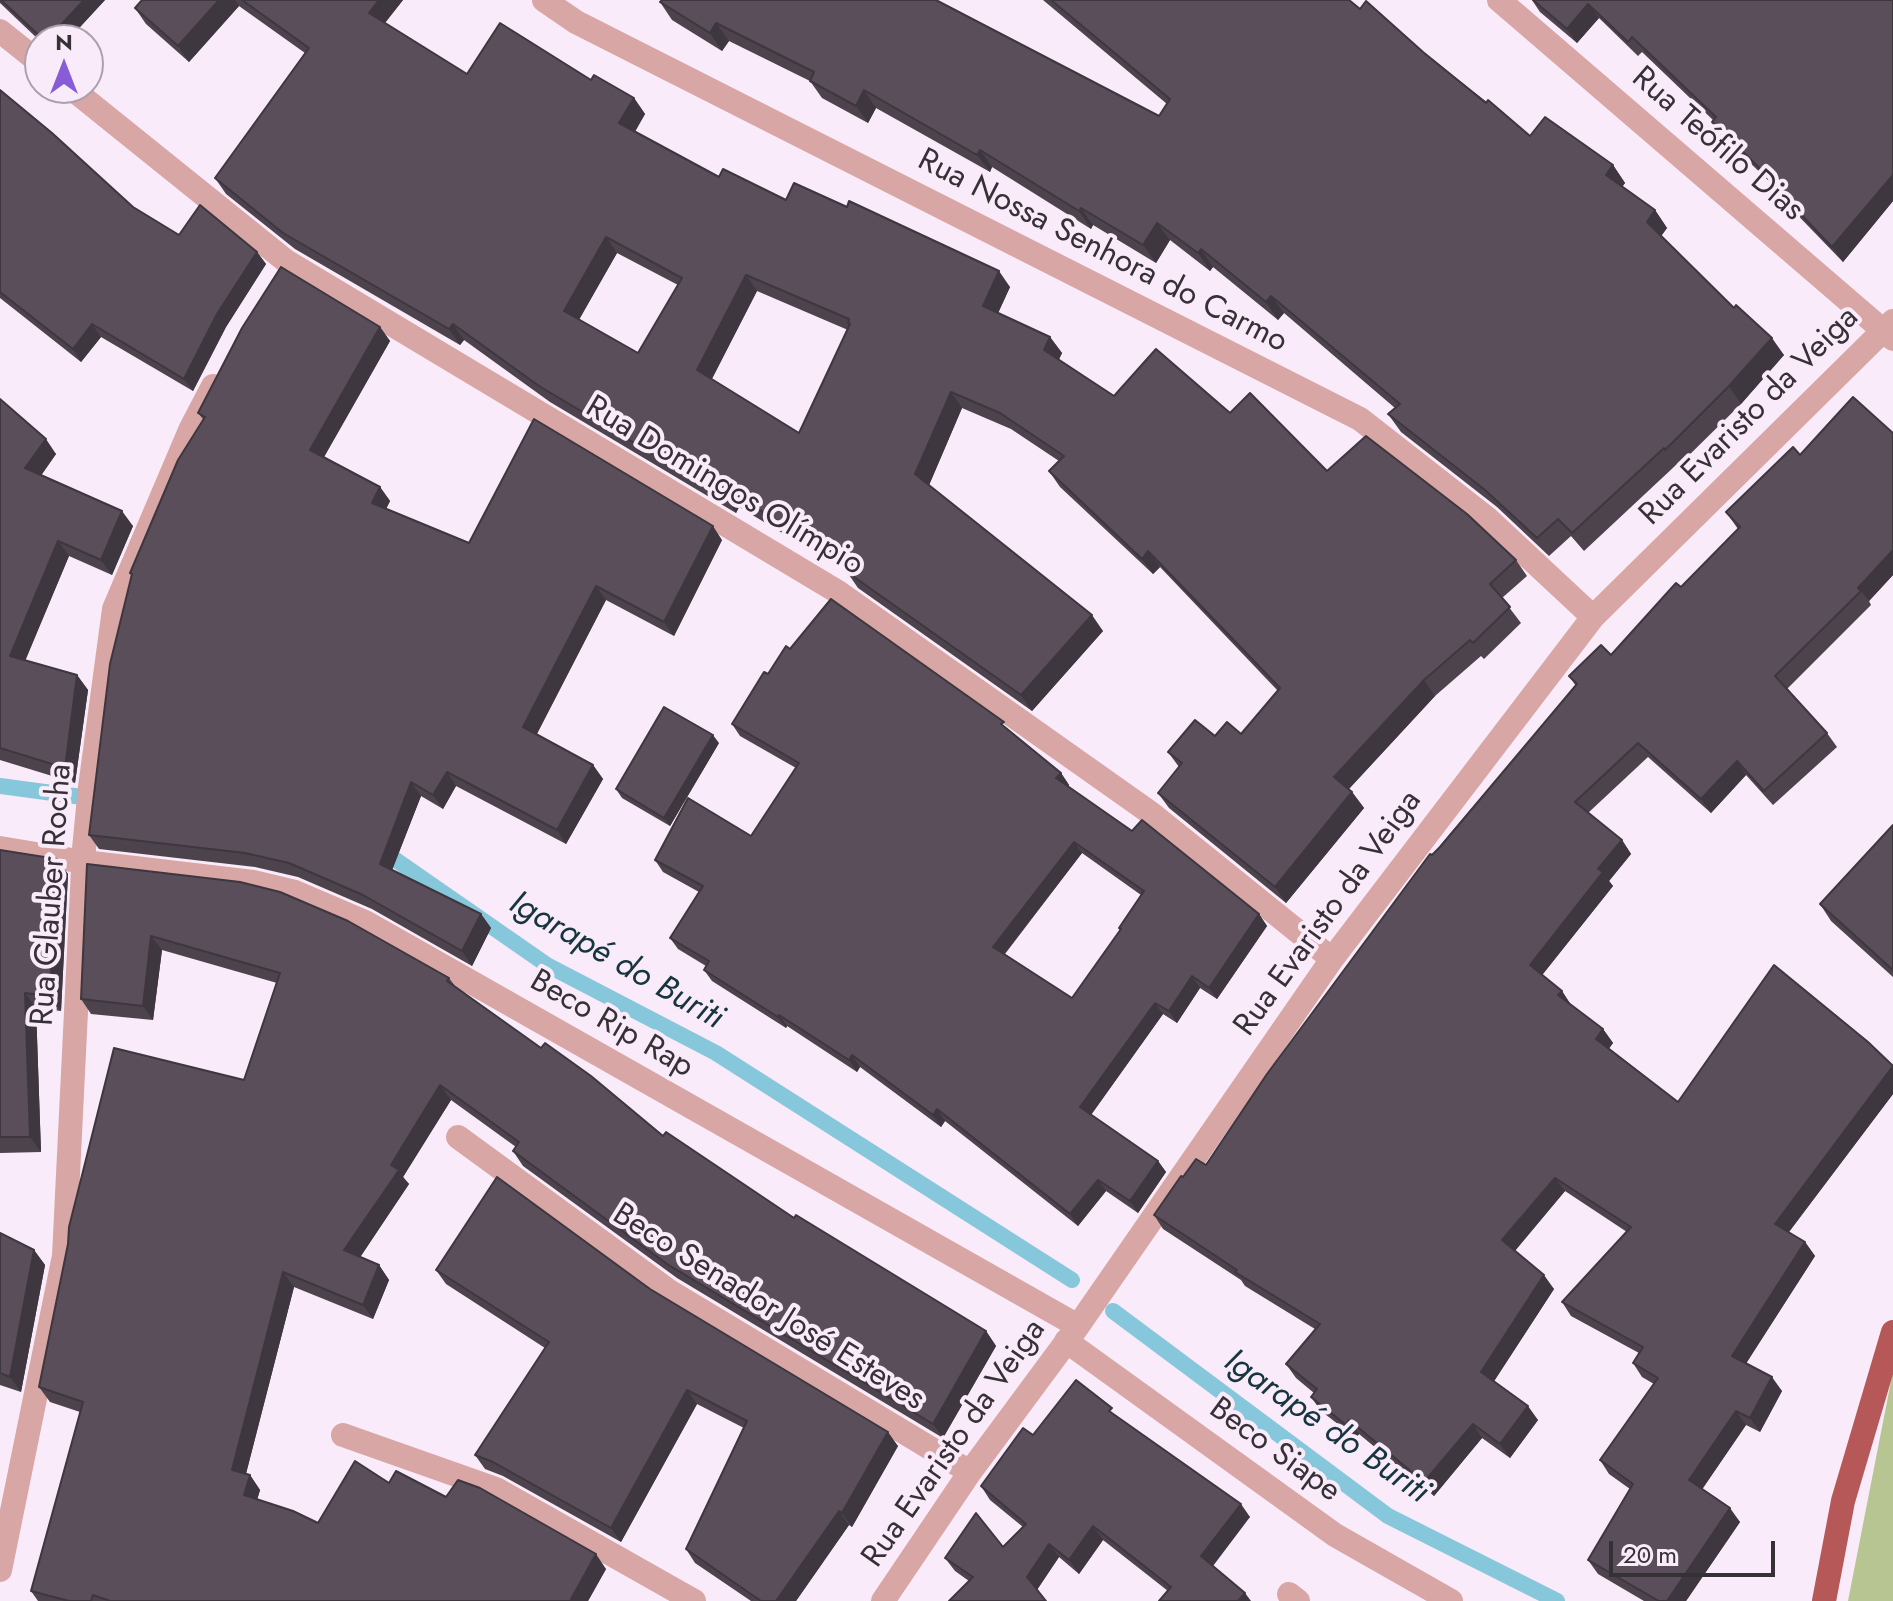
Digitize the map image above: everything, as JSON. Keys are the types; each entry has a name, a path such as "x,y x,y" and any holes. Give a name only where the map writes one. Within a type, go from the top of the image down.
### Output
{"highway":[{"path":"1824,1601 1843,1501 1893,1332"}],"street":[{"name":"Rua Nossa Senhora do Carmo","path":"544,0 576,22 1360,419 1488,519 1593,617"},
{"name":"Rua Teófilo Dias","path":"1499,0 1890,330"},
{"path":"0,31 24,50"},
{"name":"Rua Domingos Olímpio","path":"91,104 286,261 838,592 1152,814 1332,959"},
{"path":"270,286 286,261"},
{"name":"Rua Evaristo da Veiga","path":"883,1601 970,1472 1072,1333 1332,959 1593,617 1890,330"},
{"name":"Rua Glauber Rocha","path":"0,1570 64,1256 84,855 114,609 191,428 225,362"},
{"name":"Beco Rip Rap","path":"0,848 84,855 253,882 295,892 365,922 1072,1333"},
{"name":"Beco Senador José Esteves","path":"458,1137 669,1291 970,1472"},
{"name":"Beco Siape","path":"1072,1333 1335,1535 1451,1601"},
{"path":"343,1435 496,1489 694,1601"}],"green space":[{"path":"1893,1371 1893,1601 1848,1601"}],"building":[{"path":"1,0 84,0 62,24 27,24"},
{"path":"142,0 219,0 178,46 135,8"},
{"path":"242,0 379,0 369,13 467,74 500,23 591,80 594,75 634,98 619,123 719,177 723,169 786,200 794,183 847,207 849,201 999,271 983,306 1050,337 1044,350 1114,396 1156,349 1230,413 1250,393 1327,471 1366,436 1467,514 1516,560 1490,584 1510,607 1473,643 1470,640 1424,680 1334,777 1352,792 1275,887 1158,793 1182,763 1168,752 1195,720 1215,736 1227,722 1241,734 1280,688 1148,551 1142,559 1049,471 1064,456 1000,413 951,392 915,474 1092,615 1021,695 847,572 855,561 803,536 728,491 725,497 539,386 453,324 449,329 283,233 215,178 309,48","holes":["606,237 682,278 638,353 564,311","746,275 849,319 850,324 799,433 697,370"]},
{"path":"936,0 1159,116 1170,99 1051,0 1349,0 1360,9 1366,1 1423,52 1530,136 1545,117 1613,165 1606,175 1655,210 1647,222 1734,308 1736,305 1772,338 1665,450 1572,533 1558,519 1537,538 1485,490 1388,414 1400,404 1271,296 1266,302 1201,249 1198,253 1157,223 1143,245 1081,208 1079,211 980,150 977,155 864,90 856,106 810,81 814,72 716,23 710,33 660,2"},
{"path":"1533,0 1893,0 1893,175 1832,247 1771,183 1773,181 1712,122 1716,117 1632,37 1628,42 1588,4 1567,29"},
{"path":"0,90 133,207 179,235 200,205 257,252 217,314 184,379 92,324 73,349 0,292"},
{"path":"281,267 380,327 310,450 380,487 372,503 469,543 534,419 713,526 664,622 596,586 523,727 593,765 557,830 447,772 433,795 411,782 380,864 481,914 462,951 363,895 289,863 245,853 89,835 110,664 130,573 178,460 205,417 198,413 242,328"},
{"path":"1853,397 1893,433 1893,550 1858,588 1861,591 1775,676 1827,733 1764,791 1737,761 1701,799 1638,743 1575,802 1622,840 1598,869 1603,872 1530,965 1562,991 1558,995 1603,1029 1596,1039 1678,1102 1774,965 1893,1066 1775,1224 1805,1242 1732,1356 1772,1377 1750,1418 1736,1411 1689,1480 1730,1508 1667,1601 1659,1601 1588,1560 1633,1484 1600,1460 1658,1378 1633,1363 1643,1347 1562,1302 1631,1227 1555,1178 1502,1240 1544,1275 1481,1372 1528,1406 1500,1444 1473,1424 1424,1482 1349,1420 1346,1425 1311,1397 1317,1389 1286,1364 1320,1324 1235,1272 1237,1270 1154,1215 1196,1159 1206,1165 1267,1074 1430,854 1440,847 1577,684 1569,676 1601,645 1611,655 1676,583 1681,587 1740,527 1726,512 1793,447 1800,455"},
{"path":"0,399 46,439 25,468 122,511 101,560 58,541 10,656 77,675 65,768 0,748"},
{"path":"831,599 1004,722 1001,724 1061,773 1056,778 1132,831 1142,820 1259,914 1209,988 1192,976 1169,1011 1155,1003 1080,1107 1158,1161 1130,1201 1098,1180 1070,1214 937,1109 933,1115 852,1055 849,1060 704,970 709,961 670,938 703,886 655,860 688,798 751,836 799,763 732,724 764,672 768,674 786,646 790,649","holes":["1074,842 1144,891 1072,998 993,947"]},
{"path":"664,707 713,735 664,818 616,789"},
{"path":"1893,825 1893,970 1820,904"},
{"path":"0,850 57,859 50,996 25,993 30,1137 0,1137"},
{"path":"87,864 240,882 280,892 348,921 449,978 447,981 541,1048 545,1043 591,1076 663,1136 666,1132 794,1218 796,1215 986,1331 933,1424 667,1264 513,1151 519,1142 440,1085 391,1165 399,1170 344,1250 379,1265 363,1305 283,1272 232,1470 250,1475 244,1495 318,1523 355,1461 389,1483 396,1471 446,1497 458,1480 480,1488 596,1554 570,1601 110,1601 93,1595 91,1601 69,1601 31,1591 83,1402 39,1387 69,1227 114,1048 244,1080 280,973 151,936 143,1006 81,999"},
{"path":"497,1177 650,1289 888,1432 842,1513 839,1511 776,1601 761,1601 686,1549 747,1421 687,1390 611,1528 475,1455 549,1342 436,1270"},
{"path":"0,1233 34,1250 10,1377 0,1373"},
{"path":"1076,1380 1112,1408 1109,1411 1241,1504 1201,1556 1245,1593 1238,1601 1159,1601 1171,1587 1093,1526 1069,1560 1049,1544 1027,1577 1046,1601 949,1601 973,1577 945,1558 976,1513 1003,1547 1026,1524 981,1486 1023,1428 1033,1435"}],"waterway":[{"name":"Igarapé do Buriti","path":"0,786 97,799"},
{"name":"Igarapé do Buriti","path":"380,849 547,965 716,1053 1072,1280"},
{"name":"Igarapé do Buriti","path":"1113,1311 1388,1516 1557,1601"}]}
